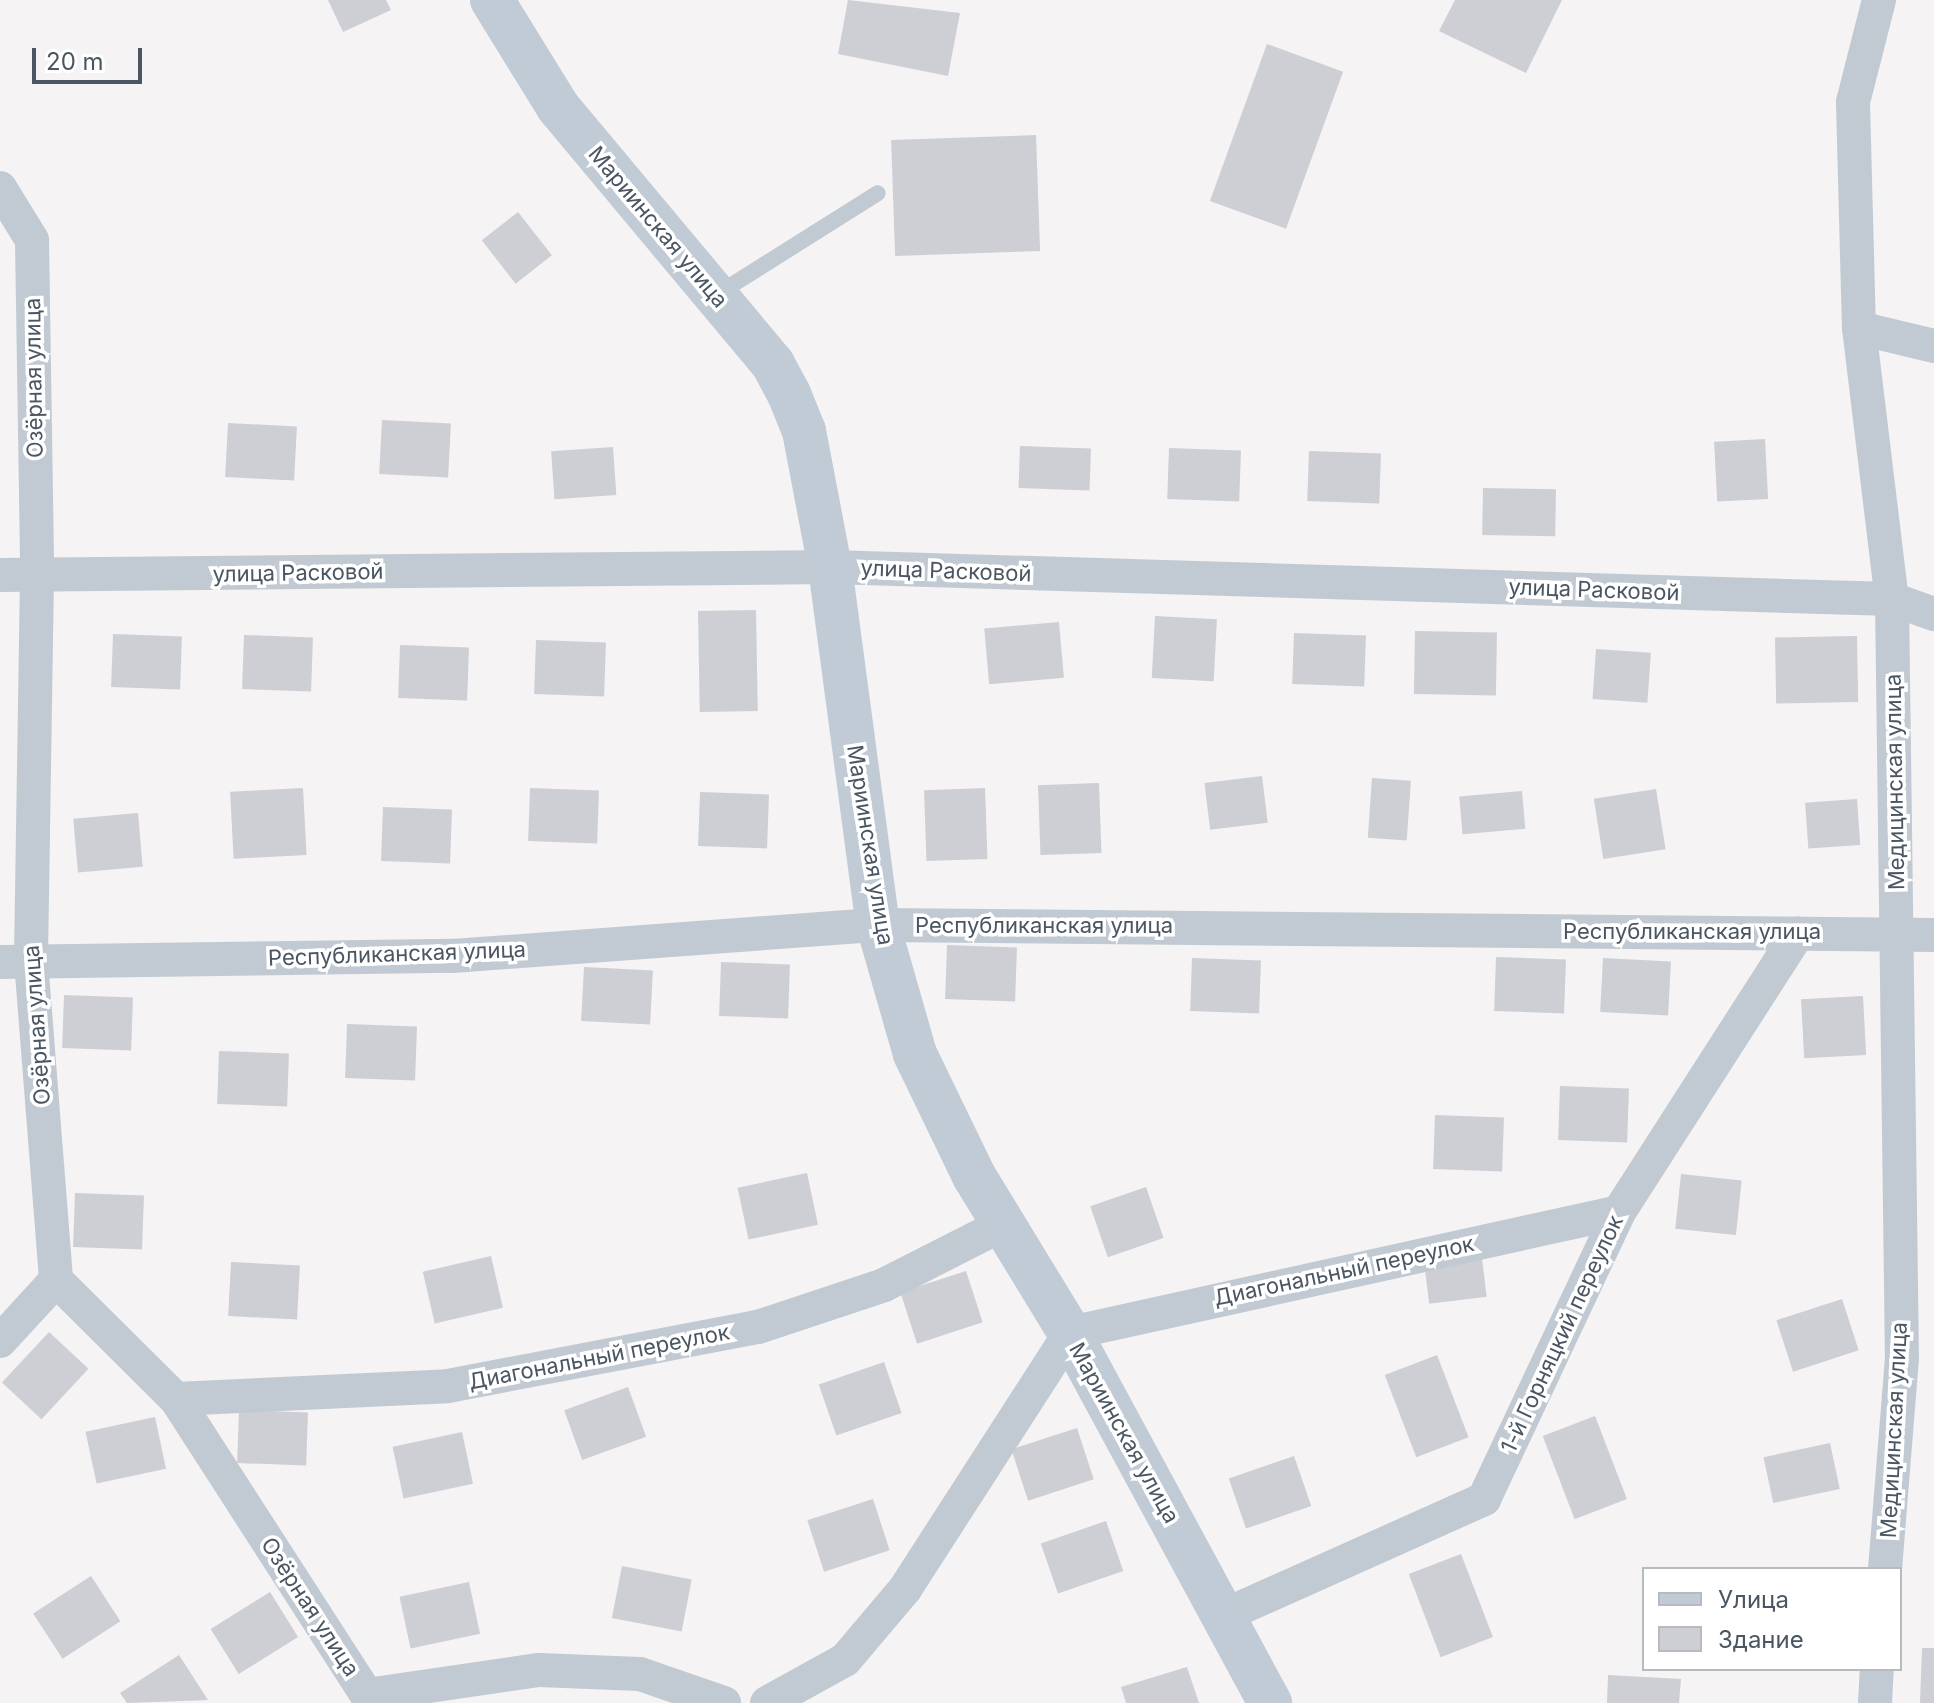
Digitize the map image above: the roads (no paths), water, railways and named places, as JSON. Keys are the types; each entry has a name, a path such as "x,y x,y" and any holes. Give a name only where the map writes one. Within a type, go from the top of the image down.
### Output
{"main road":[{"name":"Мариинская улица","path":"492,0 558,107 773,364 789,394 804,431 830,567 878,925 915,1054 1002,1225 1070,1333 1270,1703"}],"street":[{"name":"Медицинская улица","path":"1879,0 1853,102 1859,328 1892,599 1902,1358 1885,1567"},
{"path":"0,188 32,240"},
{"path":"0,230 32,240"},
{"name":"Озёрная улица","path":"32,240 37,576 15,961 56,1280 176,1399 369,1699"},
{"path":"1859,328 1934,346"},
{"name":"улица Расковой","path":"0,575 830,567 1892,599 1934,614"},
{"name":"Республиканская улица","path":"15,961 453,956 878,925 1897,932 1934,935"},
{"name":"1-й Горняцкий переулок","path":"1225,1615 1484,1499 1619,1212 1798,933"},
{"name":"Диагональный переулок","path":"1070,1333 1619,1212"},
{"name":"Диагональный переулок","path":"176,1399 448,1386 758,1327 884,1285 1002,1225"},
{"path":"0,1341 56,1280"},
{"path":"767,1703 845,1660 905,1589 1070,1333"},
{"path":"369,1699 539,1670 640,1674 724,1703"},
{"path":"1875,1703 1877,1671"}],"lane":[{"path":"715,296 878,193"}]}
